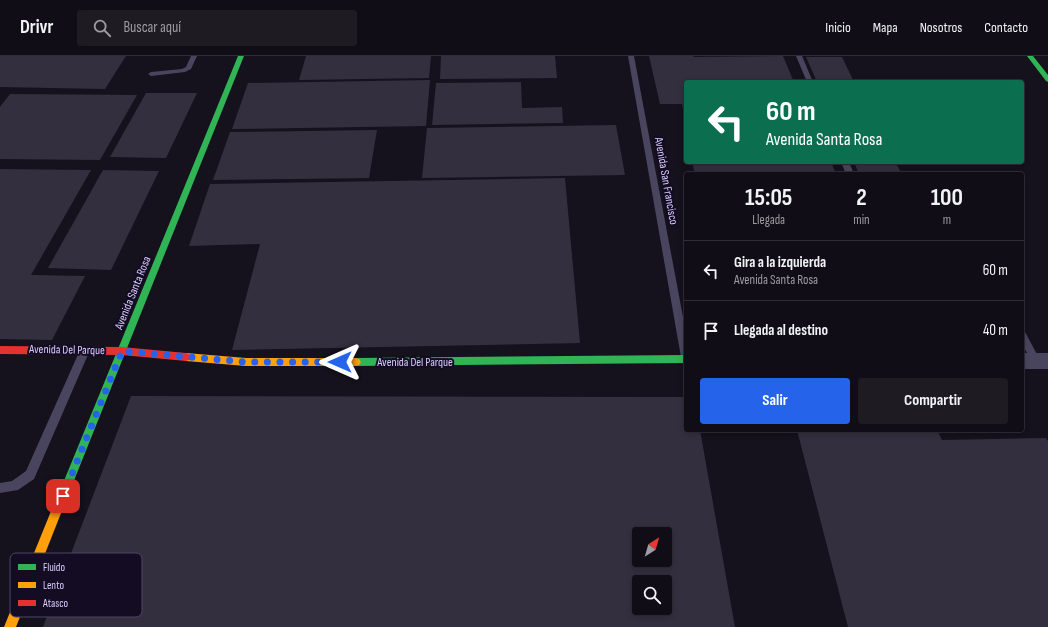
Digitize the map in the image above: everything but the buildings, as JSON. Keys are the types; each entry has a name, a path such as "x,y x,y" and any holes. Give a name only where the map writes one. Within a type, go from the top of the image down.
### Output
{"street":[{"name":"Avenida Santa Rosa","path":"40,553 241,56"},
{"path":"1030,56 1048,80"},
{"name":"Avenida Del Parque","path":"0,350 122,351 246,362 457,362 684,358"},
{"name":"Avenida Santa Rosa","path":"10,627 14,617"}],"lane":[{"path":"151,74 184,71 189,68 194,56"},
{"name":"Avenida San Francisco","path":"631,56 684,347"},
{"path":"799,56 809,80"},
{"path":"1024,339 1035,361"},
{"path":"0,488 14,486 30,474 85,350"}],"traffic: fast":[{"path":"64,493 241,56"},
{"path":"1030,56 1048,80"},
{"path":"356,362 684,359"}],"traffic: slow":[{"path":"186,357 246,362 356,362"},
{"path":"40,553 64,493"},
{"path":"10,627 14,617"}],"traffic: jam":[{"path":"0,350 122,351 186,357"}],"route":[{"path":"63,496 122,351 246,362 340,362"}]}
